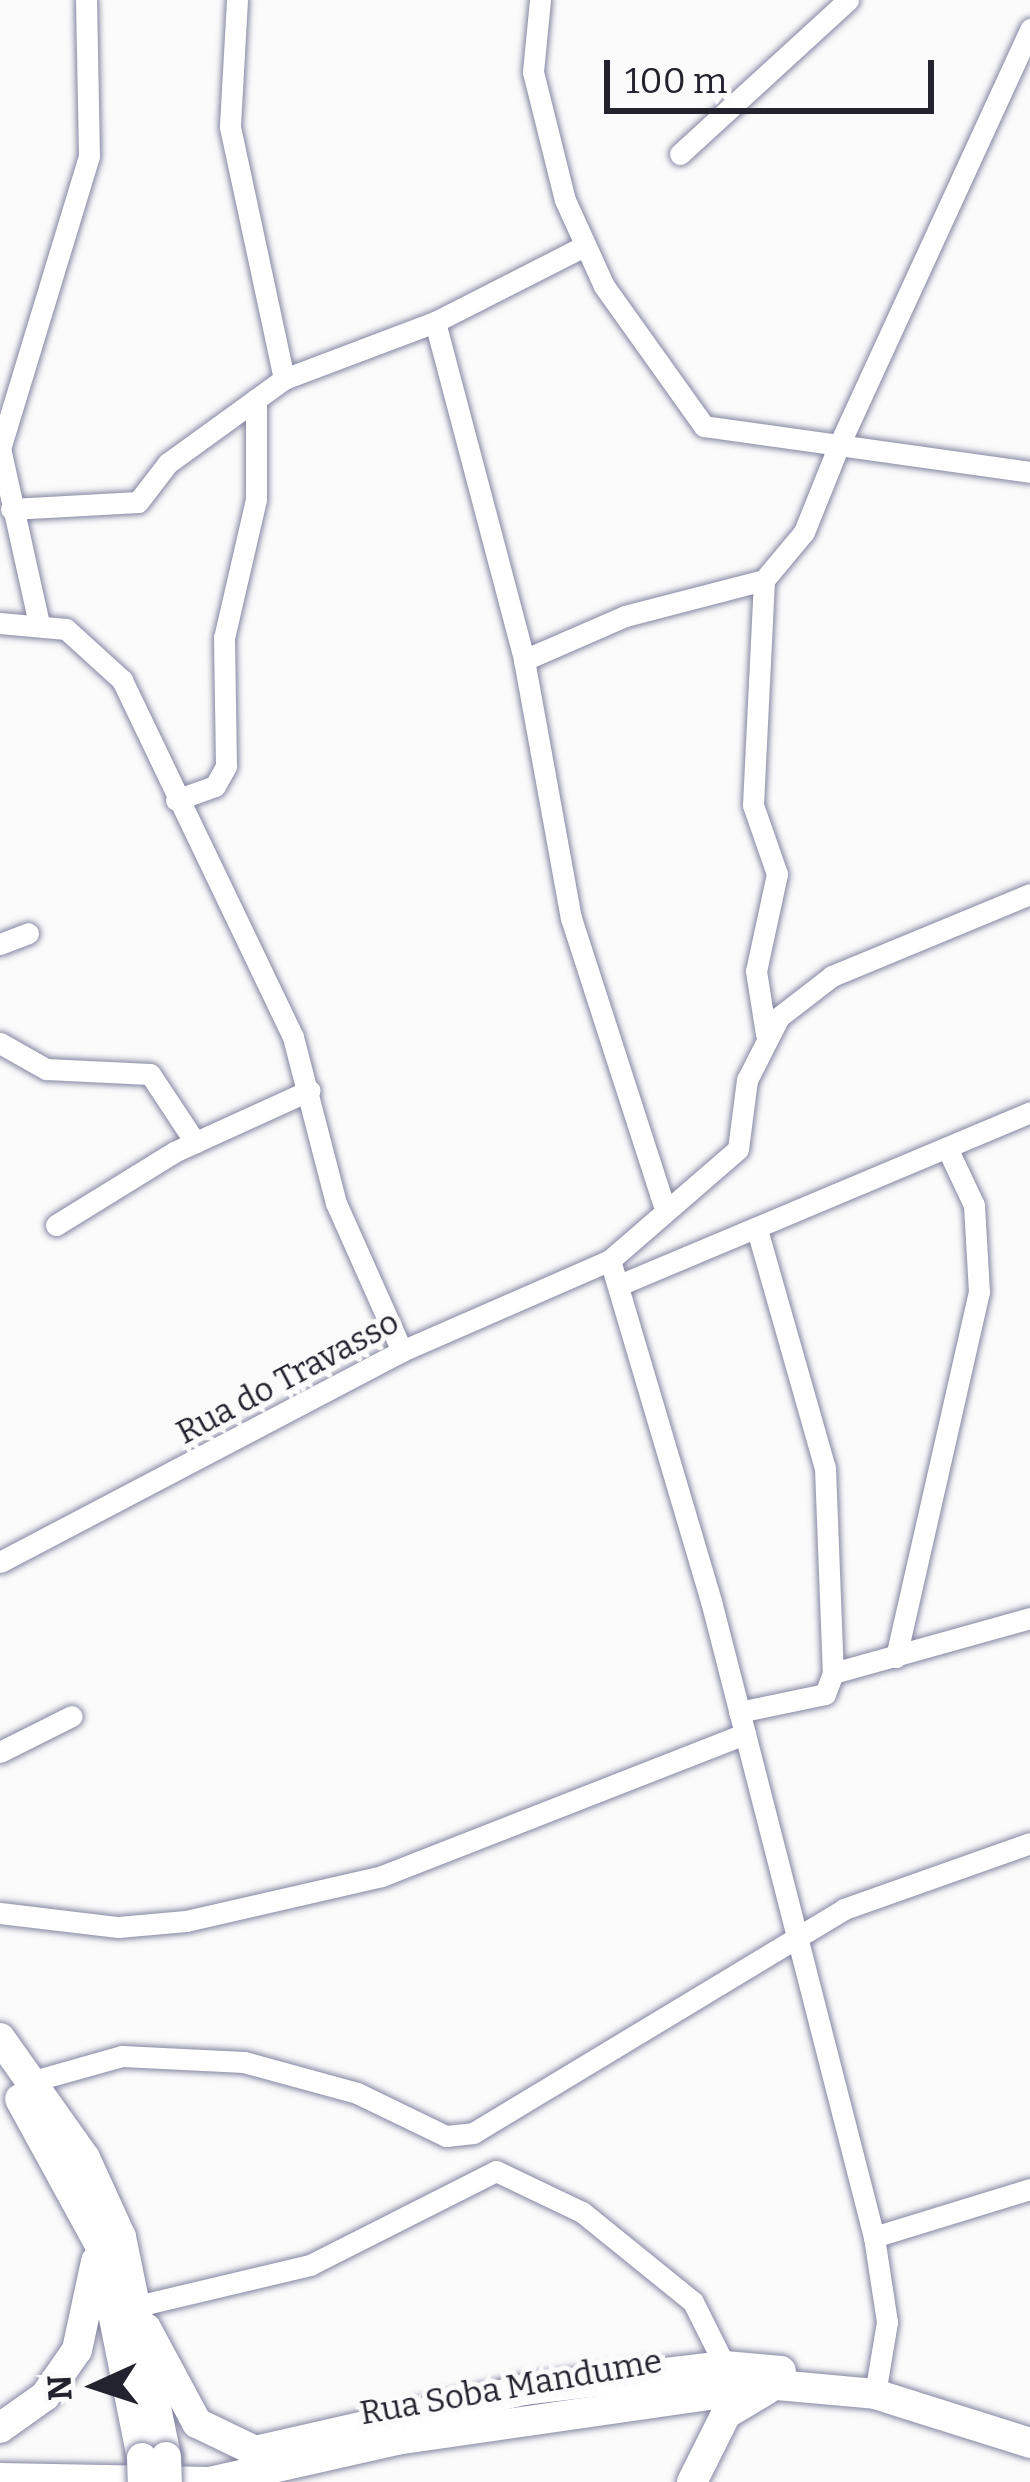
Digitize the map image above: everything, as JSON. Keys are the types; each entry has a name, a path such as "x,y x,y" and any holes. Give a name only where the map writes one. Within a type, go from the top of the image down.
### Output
{"main road":[{"path":"0,2038 33,2081 197,2423 255,2450 523,2390 671,2383 725,2366 793,2372 833,2390"},
{"path":"0,2070 110,2240 155,2470"},
{"path":"0,2428 45,2396 76,2350 110,2240"},
{"path":"144,2316 155,2470"},
{"path":"671,2383 700,2428 682,2482"},
{"name":"Rua Soba Mandume","path":"0,2478 210,2482 671,2383 777,2385 874,2394 1030,2443"},
{"path":"692,2482 726,2414 777,2385"}],"street":[{"path":"38,620 0,449 89,156 86,0"},
{"path":"237,0 230,127 284,379"},
{"path":"541,0 533,72 583,247 704,426 1030,472"},
{"path":"680,154 848,0"},
{"path":"524,660 625,616 764,580 804,532 839,445 1030,29"},
{"path":"11,508 138,502 167,463 284,379 435,322 583,247"},
{"path":"435,322 524,660 572,918 664,1208"},
{"path":"176,800 215,786 226,766 224,638 256,499 256,399"},
{"path":"764,580 753,805 778,874 756,971 766,1034 743,1142 610,1260 742,1723 791,1937 874,2236 886,2322 874,2394"},
{"path":"0,623 38,620 86,641 122,680 310,1090 336,1203 402,1351"},
{"path":"766,1034 832,976 1030,894"},
{"path":"0,944 28,934"},
{"path":"0,1043 46,1069 150,1074 195,1142"},
{"path":"56,1225 195,1142 310,1090"},
{"path":"619,1285 758,1233 949,1152 1030,1112"},
{"path":"896,1657 979,1292 974,1205 949,1152"},
{"path":"0,1913 141,1925 382,1876 742,1723 825,1694 833,1672 825,1468 758,1233"},
{"name":"Rua do Travasso","path":"0,1562 402,1351 610,1260"},
{"path":"833,1672 1030,1618"},
{"path":"0,1752 72,1716"},
{"path":"33,2081 122,2056 244,2062 461,2136 791,1937 920,1874 1030,1843"},
{"path":"461,2136 472,2174"},
{"path":"144,2316 310,2265 472,2174 496,2171 582,2212 694,2302 725,2366"},
{"path":"874,2236 1030,2188"}]}
